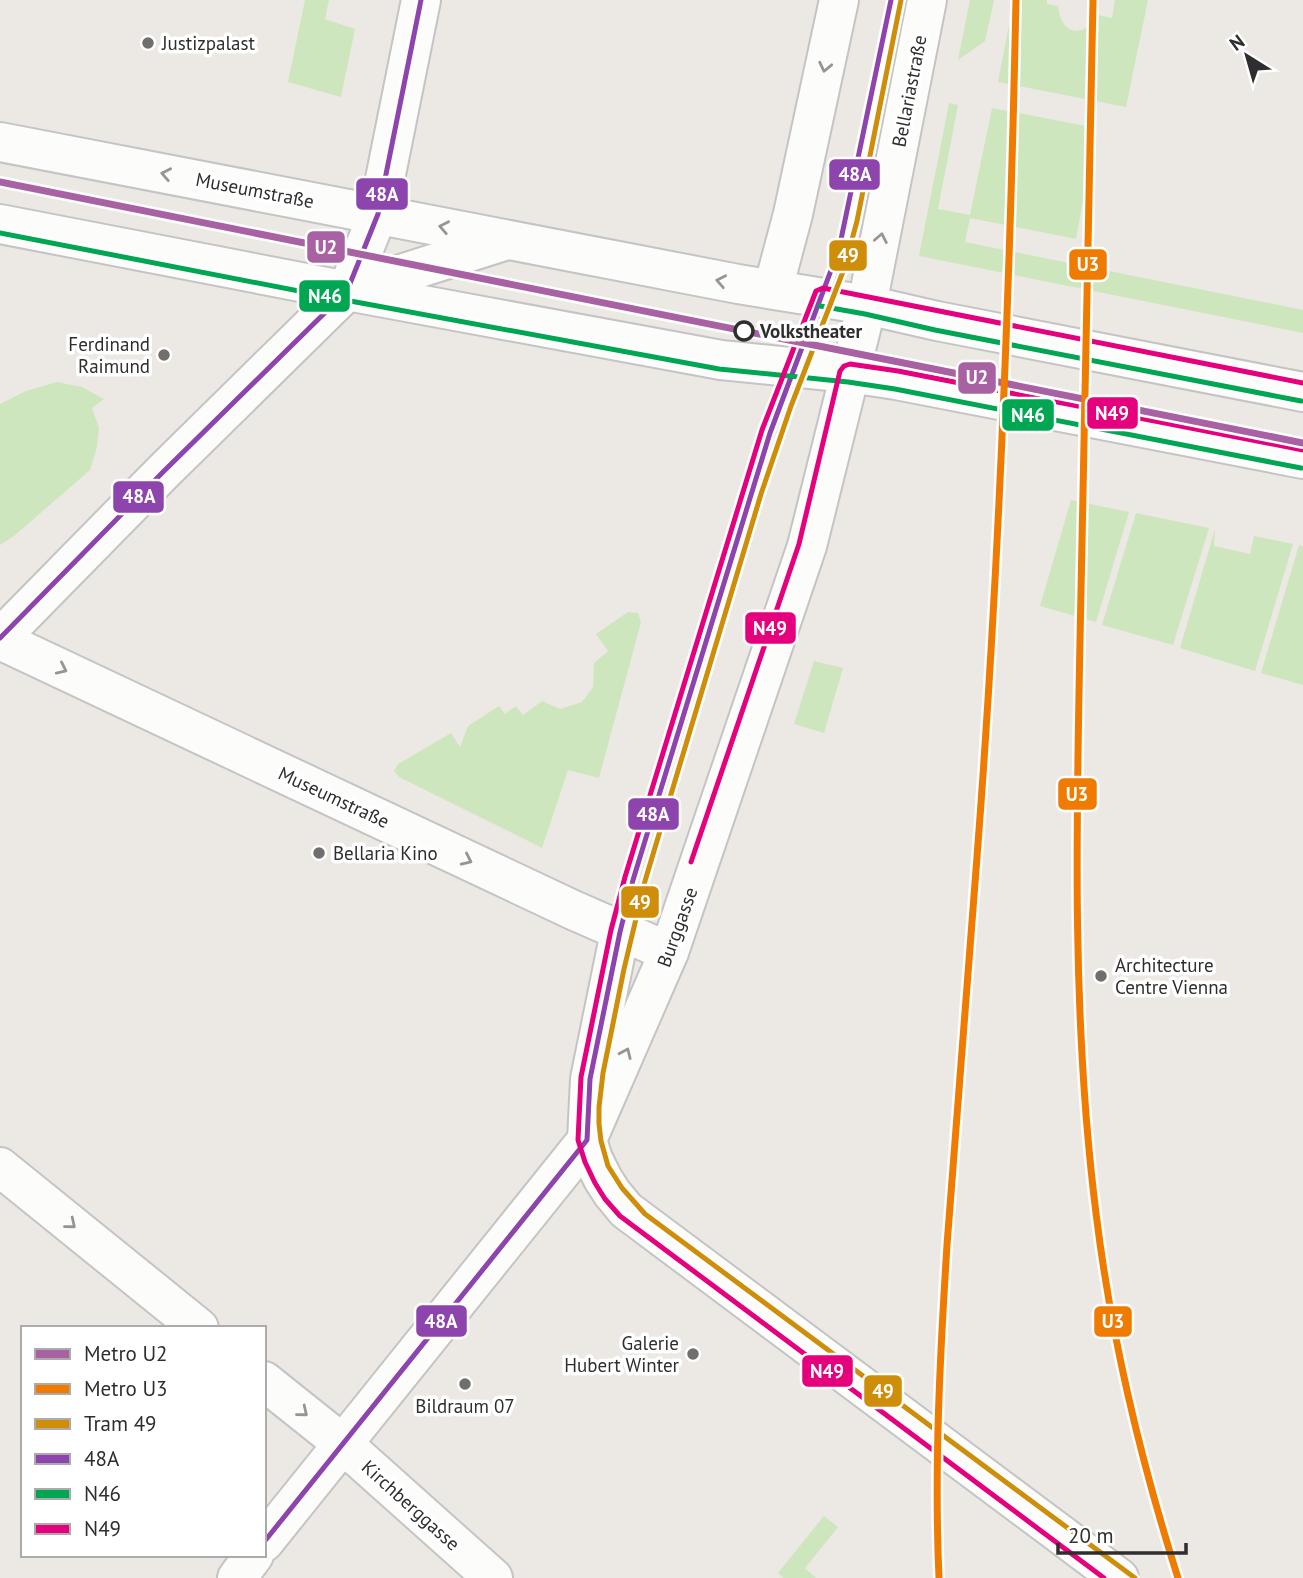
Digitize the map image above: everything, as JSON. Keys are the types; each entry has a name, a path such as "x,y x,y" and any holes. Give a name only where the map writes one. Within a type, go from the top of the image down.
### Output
{"main road":[{"path":"0,639 164,471 347,291 378,214 421,0"},
{"path":"773,289 793,214 839,0"},
{"name":"Bellariastraße","path":"866,305 927,0"},
{"name":"Museumstraße","path":"0,142 509,240 866,305 1303,392"},
{"name":"Museumstraße","path":"0,224 721,360 896,380 1303,458"},
{"name":"Museumstraße","path":"347,291 509,240"},
{"name":"Burggasse","path":"266,1540 587,1140 669,952 807,546 866,305"},
{"name":"Museumstraße","path":"0,639 620,932 669,952"},
{"path":"620,932 590,1079 587,1140 593,1159 612,1194 626,1210 1119,1578"},
{"path":"0,1167 197,1326"},
{"name":"Kirchberggasse","path":"266,1383 343,1444 492,1578"},
{"path":"237,1578 253,1557"}],"green space":[{"path":"305,0 329,0 325,19 355,29 341,97 288,82"},
{"path":"970,0 994,0 985,41 958,60"},
{"path":"1014,0 1047,0 1047,4 1058,6 1064,24 1078,31 1092,24 1099,15 1112,18 1115,0 1148,0 1126,107 998,82"},
{"path":"949,103 958,105 938,209 970,215 992,108 1096,128 1076,239 970,218 965,242 1303,310 1303,333 919,256"},
{"path":"57,382 82,387 104,399 92,408 99,428 90,470 0,545 0,404 26,391"},
{"path":"1071,500 1129,512 1096,622 1040,606"},
{"path":"1136,513 1209,528 1173,645 1102,625"},
{"path":"1215,529 1214,546 1250,554 1254,536 1293,544 1255,671 1180,648"},
{"path":"1299,545 1303,546 1303,685 1261,673"},
{"path":"628,612 638,613 641,622 599,778 568,770 542,848 399,777 394,771 398,764 451,733 460,747 468,726 499,706 505,714 516,706 523,715 542,701 560,709 582,702 593,687 594,663 608,651 596,634"},
{"path":"814,661 843,668 824,733 794,724"},
{"path":"824,1516 838,1527 805,1568 816,1578 784,1578 778,1573"}],"metro line":[{"name":"U3","path":"939,1578 937,1453 942,1328 992,643 1007,322 1016,0"},
{"name":"U3","path":"1093,0 1077,824 1082,1058 1096,1213 1110,1305 1139,1442 1178,1578"},
{"name":"U2","path":"0,182 1303,443"}],"tram line":[{"name":"49","path":"901,0 857,221 844,269 791,406 761,494 645,881 603,1073 599,1107 601,1141 608,1166 622,1188 645,1214 1135,1578"}],"transit line":[{"name":"48A","path":"0,638 164,471 347,291 378,214 421,0"},
{"name":"48A","path":"266,1540 587,1140 590,1079 633,880 770,433 839,249 891,0"},
{"name":"N46","path":"830,300 856,217 900,2"},
{"name":"N46","path":"0,233 719,369 895,389 1301,468"},
{"name":"N49","path":"1104,1578 620,1216 595,1183 578,1140 581,1077 611,930 625,877 762,430 816,291 823,288 1303,383"},
{"name":"N46","path":"820,306 1301,401"},
{"name":"N49","path":"691,862 799,544 840,371 844,366 850,364 898,371 1303,450"}],"place":[{"name":"Justizpalast","path":"148,43"},
{"name":"Volkstheater","path":"744,331"},
{"name":"Ferdinand Raimund","path":"164,355"},
{"name":"Bellaria Kino","path":"319,853"},
{"name":"Architecture Centre Vienna","path":"1101,976"},
{"name":"Galerie Hubert Winter","path":"693,1354"},
{"name":"Bildraum 07","path":"465,1384"}]}
